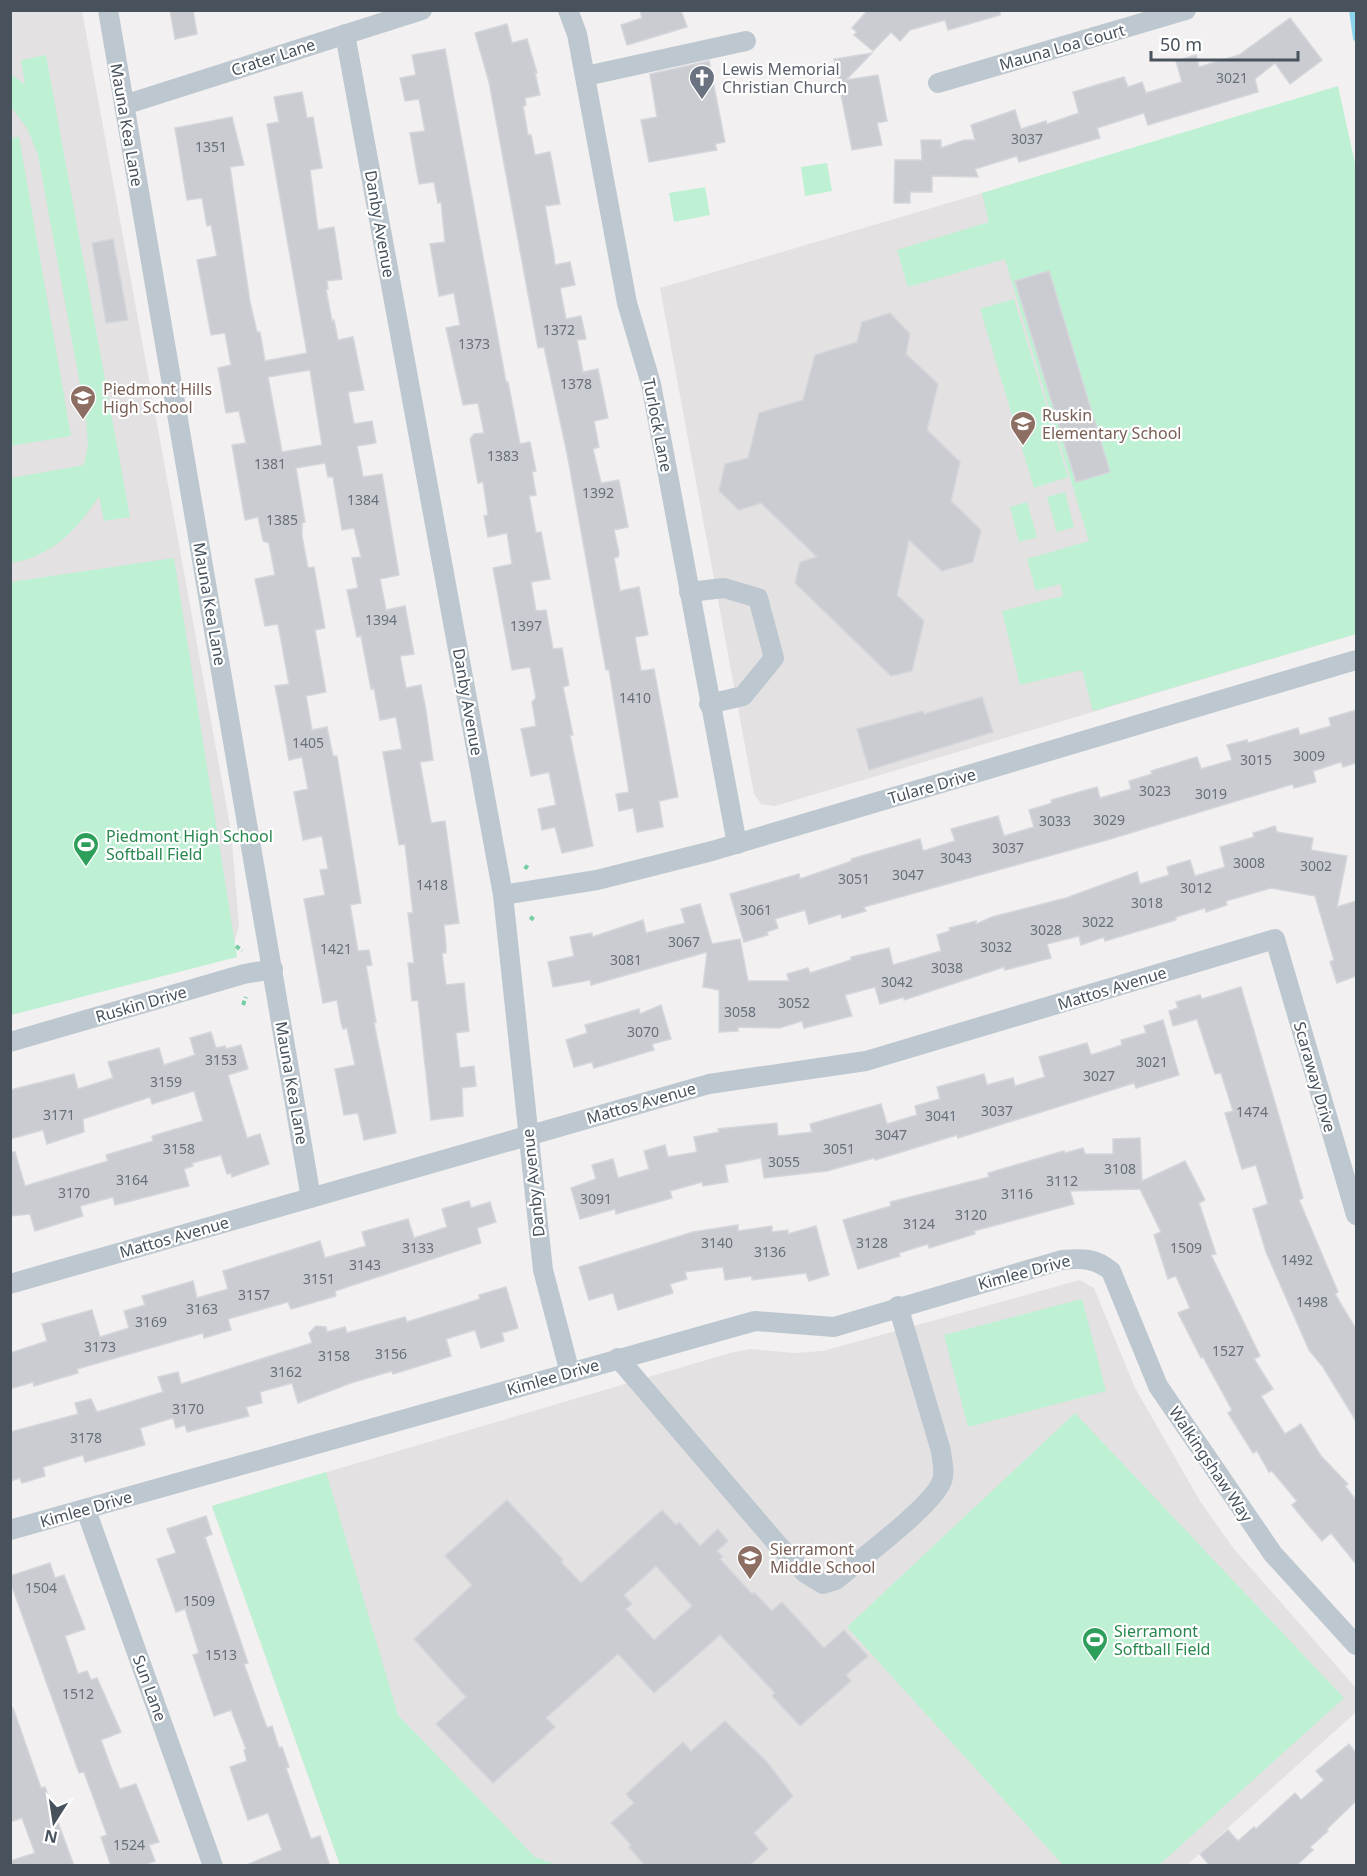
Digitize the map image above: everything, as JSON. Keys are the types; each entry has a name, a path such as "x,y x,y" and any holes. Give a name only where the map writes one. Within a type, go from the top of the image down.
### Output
{"street":[{"name":"Mauna Kea Lane","path":"108,10 311,1197"},
{"name":"Crater Lane","path":"124,105 422,10"},
{"name":"Turlock Lane","path":"568,10 577,34 586,76 627,303 651,384 688,592 737,844"},
{"name":"Mauna Loa Court","path":"938,83 1186,10"},
{"name":"Danby Avenue","path":"345,34 503,895 543,1270 570,1373"},
{"path":"586,76 746,41"},
{"path":"688,592 724,588 758,598 774,658 743,696 709,704"},
{"name":"Tulare Drive","path":"503,895 597,880 737,844 1356,660"},
{"name":"Mattos Avenue","path":"10,1284 709,1084 866,1061 1275,939"},
{"name":"Scaraway Drive","path":"1275,939 1356,1215"},
{"name":"Ruskin Drive","path":"10,1042 244,974 273,969"},
{"name":"Kimlee Drive","path":"10,1530 755,1321 834,1327 898,1306 1062,1260 1082,1258 1100,1262"},
{"name":"Walkingshaw Way","path":"1100,1262 1111,1271 1118,1285 1158,1386 1273,1554 1356,1645"},
{"path":"618,1358 779,1546 805,1573 824,1584 836,1580 920,1508 940,1486 944,1475 930,1412 898,1306"},
{"name":"Sun Lane","path":"86,1510 213,1866"}],"path":[{"path":"525,869 529,863"},
{"path":"530,917 536,921"},
{"path":"236,946 242,951"},
{"path":"243,1005 246,997"}],"shaded area":[{"name":"Piedmont Hills High School","path":"11,11 82,11 231,831 239,926 233,947 11,1015"},
{"name":"Ruskin Elementary School","path":"1298,100 1356,413 1356,634 775,806 761,804 754,794 660,288"},
{"name":"Sierramont Middle School","path":"1080,1280 1094,1288 1135,1388 1200,1501 1234,1549 1356,1688 1356,1712 1187,1865 340,1865 212,1506 730,1353 750,1349 794,1353 823,1351"}],"green space":[{"path":"46,55 130,517 104,521 99,496 82,520 62,540 39,555 11,563 11,478 84,465 88,445 86,417 38,155 27,128 11,107 11,74 25,85 21,60"},
{"path":"1338,86 1356,168 1356,634 1093,711 1082,670 1020,685 1002,611 1063,596 1060,584 1036,591 1027,559 1089,541 1005,259 908,287 897,250 989,222 982,193"},
{"path":"19,137 71,436 11,446 10,138"},
{"path":"827,163 832,191 805,196 801,167"},
{"path":"705,187 710,215 674,222 669,193"},
{"path":"1014,299 1068,477 1034,488 980,309"},
{"path":"1065,492 1074,527 1057,532 1047,497"},
{"path":"1027,502 1037,537 1019,542 1010,507"},
{"path":"174,558 237,957 11,1015 11,582"},
{"path":"1082,1299 1106,1391 968,1427 944,1335"},
{"name":"Sierramont Softball Field","path":"1075,1413 1344,1698 1159,1865 1063,1865 847,1627"},
{"path":"326,1472 398,1715 535,1857 557,1865 340,1865 212,1506"}],"building":[{"path":"170,10 193,10 197,34 175,39"},
{"path":"640,10 681,10 687,27 627,45 621,25 642,18"},
{"path":"868,10 1000,10 1000,15 948,30 945,20 910,30 900,41 891,32 873,51 854,35 857,32 852,28"},
{"path":"1290,18 1322,60 1290,84 1275,63 1255,79 1258,92 1148,125 1144,113 1097,128 1100,138 1019,162 1017,156 975,169 978,177 932,176 932,192 910,192 910,203 894,203 895,160 922,160 921,140 941,140 941,148 964,140 975,140 971,125 1015,110 1021,129 1046,121 1047,124 1079,113 1073,92 1124,77 1128,87 1142,82 1146,93 1182,82 1176,61 1196,55 1199,67 1239,55"},
{"path":"507,24 512,43 527,39 537,73 535,73 540,95 525,98 526,105 523,106 528,135 531,135 535,155 550,152 560,204 545,206 555,265 570,262 575,285 560,288 566,319 581,316 586,339 577,340 583,372 598,369 608,418 594,421 599,447 593,449 601,483 619,480 628,527 614,530 619,553 618,557 614,558 620,591 639,587 648,635 635,637 641,671 654,669 678,797 659,801 663,827 637,832 633,808 619,811 616,794 629,792 609,670 606,670 567,453 544,347 538,348 489,82 475,33"},
{"path":"445,49 506,382 508,382 520,444 530,442 536,471 532,472 536,495 529,496 536,533 541,532 550,579 531,582 536,611 546,610 553,649 562,648 569,685 563,687 573,735 570,735 593,846 562,853 555,827 542,830 538,809 556,805 549,772 531,776 521,729 536,726 532,702 536,698 530,667 512,670 493,568 512,564 507,533 488,537 484,516 488,515 483,482 478,483 470,439 474,434 484,433 478,403 463,405 446,328 460,325 454,293 439,296 430,244 445,242 441,202 438,203 434,182 419,184 410,133 425,131 419,99 405,101 400,78 416,75 412,55"},
{"path":"872,53 846,80 878,75 887,121 877,123 882,145 852,150 834,59"},
{"path":"709,61 725,142 715,144 717,150 649,162 641,120 657,117 650,74"},
{"path":"302,92 307,118 313,117 322,168 310,170 318,230 334,227 342,279 327,281 328,289 326,290 338,340 353,337 364,390 348,392 354,424 372,421 376,443 357,446 363,477 382,474 399,575 380,579 386,610 405,606 414,654 400,656 406,688 421,685 426,711 433,760 420,762 431,823 445,821 459,923 444,925 446,953 442,953 446,985 464,983 469,1031 456,1033 460,1068 474,1066 476,1086 462,1088 463,1116 431,1120 418,1000 412,1001 408,963 414,963 408,913 413,913 405,844 399,845 383,752 402,749 396,717 380,720 374,688 371,689 361,636 357,637 347,590 358,588 352,558 361,557 354,528 342,530 333,477 328,477 325,463 296,468 305,522 302,523 302,536 308,568 314,567 325,628 315,630 326,692 306,696 312,730 327,727 333,756 337,756 361,903 350,905 358,951 369,950 372,965 366,966 376,1022 374,1023 396,1133 364,1140 358,1113 344,1115 335,1069 355,1065 347,1028 343,1029 341,1023 337,1000 323,1003 304,899 325,895 320,870 328,869 322,836 303,840 294,792 308,789 302,757 289,760 275,686 289,684 278,624 265,626 255,579 275,575 269,543 263,541 258,517 245,520 232,445 246,443 239,411 226,413 218,368 231,365 225,333 211,335 197,260 217,256 211,225 207,226 202,198 187,200 175,128 232,117 244,165 230,167 250,302 257,332 260,332 265,361 307,353 267,124 279,122 274,97","holes":["310,370 322,445 282,452 268,377"]},
{"path":"113,239 128,320 106,323 92,243"},
{"path":"1049,271 1110,472 1076,482 1015,281"},
{"path":"890,313 910,334 906,354 938,384 927,430 960,462 951,501 981,530 973,562 942,571 909,540 897,595 924,621 912,671 891,676 795,583 800,562 817,557 761,503 739,510 719,491 725,464 748,458 759,413 803,400 815,355 857,342 862,322"},
{"path":"982,697 993,732 869,770 857,729 923,711 924,714"},
{"path":"1356,710 1356,763 1343,767 1341,762 1313,771 1316,782 1294,788 1293,784 1107,840 864,907 866,911 842,918 841,914 809,924 805,910 775,919 778,928 767,932 768,935 744,942 730,894 799,874 800,879 852,861 851,859 920,839 923,851 955,841 951,829 998,816 1004,836 1034,827 1029,810 1052,803 1051,800 1097,787 1100,798 1131,789 1129,781 1152,774 1151,771 1197,757 1201,769 1232,760 1227,745 1247,740 1248,743 1298,728 1300,735 1331,726 1329,718"},
{"path":"1275,826 1277,832 1313,838 1311,850 1347,856 1337,907 1356,901 1356,976 1337,983 1330,962 1334,960 1315,896 1271,888 1226,901 1227,905 1206,912 1205,908 1176,917 1176,920 1105,941 1104,937 1081,945 1079,936 1047,944 1051,958 1005,970 1004,967 904,1000 904,997 880,1004 875,987 845,995 852,1016 804,1028 802,1021 779,1028 738,1027 738,1031 719,1032 719,990 703,987 707,952 591,985 590,980 553,987 548,962 574,956 570,937 592,933 592,937 643,920 646,933 685,923 681,909 700,904 712,944 740,939 748,981 789,981 787,974 808,968 810,973 851,960 851,957 889,948 893,965 941,951 937,935 950,931 949,928 976,921 976,924 992,917 1066,898 1137,872 1140,884 1169,875 1167,867 1190,860 1195,876 1225,867 1220,847 1254,837 1253,833"},
{"path":"1241,987 1303,1198 1299,1200 1338,1292 1335,1294 1356,1329 1356,1421 1323,1367 1309,1350 1266,1252 1253,1209 1268,1204 1256,1165 1242,1169 1225,1113 1233,1111 1221,1073 1215,1074 1197,1019 1173,1026 1169,1011 1178,1008 1176,1002 1200,995 1202,999"},
{"path":"661,1005 671,1039 652,1044 654,1050 594,1068 592,1062 574,1067 566,1040 587,1033 585,1025 639,1009 640,1014"},
{"path":"1163,1020 1179,1075 1136,1088 1134,1083 958,1138 957,1135 875,1160 874,1158 827,1171 764,1178 761,1158 725,1165 728,1182 703,1186 702,1182 670,1191 672,1198 616,1214 615,1209 580,1219 571,1188 596,1179 592,1165 613,1159 618,1178 649,1169 644,1151 665,1145 668,1157 697,1152 694,1137 719,1132 718,1129 777,1123 778,1136 812,1132 810,1124 881,1104 887,1124 917,1115 915,1106 940,1099 937,1087 984,1074 987,1085 1013,1078 1015,1086 1045,1077 1039,1057 1087,1043 1091,1055 1122,1045 1121,1040 1146,1033 1144,1026"},
{"path":"211,1032 216,1048 225,1046 226,1049 241,1045 248,1069 228,1075 247,1138 260,1134 269,1164 232,1177 231,1173 227,1174 221,1155 192,1163 193,1166 184,1169 189,1186 115,1205 113,1197 80,1206 83,1216 35,1231 30,1214 10,1216 10,1152 15,1152 25,1186 108,1161 106,1155 153,1141 152,1136 203,1121 194,1091 152,1104 150,1097 83,1119 84,1132 47,1144 43,1130 10,1139 10,1090 74,1074 78,1089 113,1078 108,1062 159,1048 164,1065 195,1055 190,1038"},
{"path":"1140,1138 1142,1181 1185,1161 1205,1200 1199,1203 1216,1254 1211,1255 1260,1356 1254,1359 1273,1389 1261,1396 1285,1434 1301,1424 1321,1456 1348,1484 1345,1486 1356,1500 1356,1564 1331,1533 1322,1541 1305,1521 1292,1505 1297,1501 1272,1471 1269,1472 1257,1451 1253,1453 1228,1413 1232,1410 1178,1313 1190,1308 1176,1276 1168,1279 1154,1235 1161,1232 1140,1189 1070,1191 1074,1204 974,1231 975,1234 929,1248 928,1244 899,1253 900,1256 858,1269 843,1220 891,1206 890,1202 989,1177 988,1173 1064,1151 1065,1153 1083,1148 1085,1154 1113,1154 1113,1139"},
{"path":"469,1201 471,1208 490,1202 496,1222 477,1228 481,1243 335,1291 336,1296 291,1309 288,1302 228,1319 231,1330 204,1338 203,1333 77,1369 78,1373 34,1386 33,1382 10,1389 10,1353 47,1341 42,1324 92,1310 100,1337 129,1328 124,1311 145,1305 142,1296 193,1281 197,1298 228,1289 223,1271 320,1241 325,1258 366,1246 362,1232 408,1219 414,1238 447,1227 442,1209"},
{"path":"738,1225 738,1231 772,1226 772,1232 788,1230 788,1234 816,1226 829,1275 809,1281 806,1273 752,1280 752,1276 725,1280 723,1267 685,1272 687,1279 670,1284 673,1293 618,1310 613,1293 589,1300 579,1267 693,1232"},
{"path":"506,1287 518,1328 502,1333 504,1341 481,1348 475,1330 446,1339 451,1356 393,1374 392,1371 351,1383 298,1403 292,1383 260,1392 262,1403 246,1407 249,1416 187,1432 185,1425 176,1428 173,1418 140,1428 145,1445 85,1462 83,1455 43,1467 45,1476 22,1483 20,1478 10,1481 10,1432 78,1414 75,1403 91,1399 97,1412 163,1392 158,1377 178,1372 181,1384 312,1343 309,1333 316,1326 326,1327 327,1332 345,1327 347,1333 405,1317 407,1322 480,1299 479,1295"},
{"path":"507,1500 563,1560 561,1562 581,1583 662,1510 676,1525 679,1522 700,1546 718,1529 728,1541 717,1551 723,1557 720,1559 752,1594 754,1592 772,1611 782,1602 824,1648 844,1630 868,1656 846,1675 851,1681 800,1726 772,1696 775,1693 720,1635 654,1693 618,1654 546,1718 555,1727 493,1783 436,1724 466,1697 414,1639 472,1585 445,1556","holes":["656,1566 692,1606 654,1640 626,1609 632,1604 624,1595"]},
{"path":"206,1516 212,1534 205,1537 248,1663 244,1664 267,1728 272,1726 279,1748 282,1747 289,1767 286,1768 311,1839 320,1836 330,1866 244,1866 282,1850 268,1813 248,1820 230,1767 247,1761 244,1750 246,1749 231,1710 214,1716 193,1655 199,1653 185,1609 176,1612 157,1559 176,1553 167,1529"},
{"path":"50,1563 55,1578 64,1575 85,1629 65,1636 78,1674 87,1671 91,1680 97,1678 121,1732 101,1740 112,1770 120,1789 136,1784 159,1842 149,1845 155,1861 142,1866 111,1866 101,1837 107,1835 84,1772 79,1773 10,1581 10,1576"},
{"path":"10,1708 13,1708 41,1788 45,1787 74,1866 10,1866 10,1861 35,1853 22,1818 10,1822"},
{"path":"725,1721 767,1762 793,1796 754,1833 768,1849 749,1866 645,1866 629,1847 631,1845 611,1823 634,1803 626,1794 683,1742 691,1751"},
{"path":"1349,1744 1356,1753 1356,1801 1310,1847 1313,1850 1296,1866 1210,1866 1200,1854 1228,1830 1238,1841 1254,1827 1256,1829 1295,1793 1301,1800 1324,1780 1316,1771"}],"waterway":[{"path":"1352,10 1356,38"}],"place":[{"name":"Lewis Memorial Christian Church","path":"702,101"},
{"name":"Piedmont Hills High School","path":"83,421"},
{"name":"Ruskin Elementary School","path":"1023,447"},
{"name":"Piedmont High School Softball Field","path":"86,868"},
{"name":"Sierramont Middle School","path":"750,1581"},
{"name":"Sierramont Softball Field","path":"1095,1663"}]}
